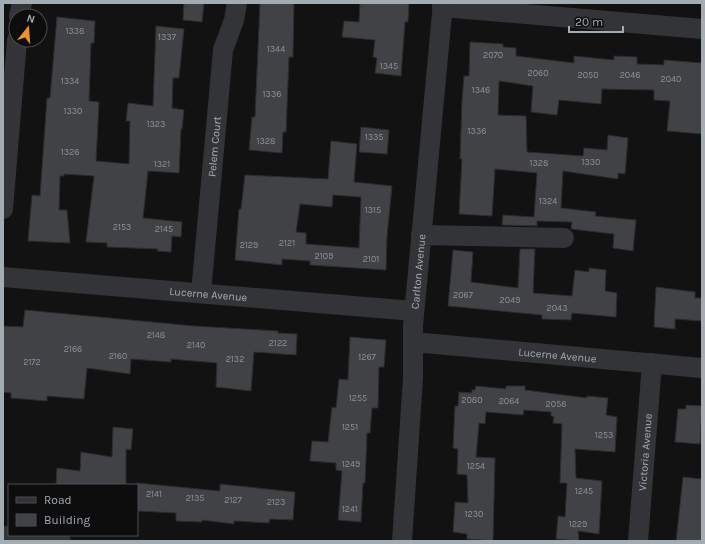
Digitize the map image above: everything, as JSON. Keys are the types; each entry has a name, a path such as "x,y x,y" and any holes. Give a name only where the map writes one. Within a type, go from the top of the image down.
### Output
{"street":[{"name":"Pelem Court","path":"201,293 223,50 234,20 237,3"},
{"path":"442,5 702,29"},
{"name":"Carlton Avenue","path":"402,541 414,378 414,311 442,5"},
{"path":"3,209 16,48"},
{"path":"421,235 564,238"},
{"name":"Lucerne Avenue","path":"3,277 414,311"},
{"name":"Lucerne Avenue","path":"413,342 702,368"},
{"name":"Victoria Avenue","path":"638,541 652,363"},
{"path":"3,536 61,541"}],"building":[{"path":"184,3 204,3 202,22 183,20"},
{"path":"260,3 294,3 293,57 289,57 286,132 283,132 282,153 249,150 252,117 255,117"},
{"path":"360,3 409,3 408,22 405,22 401,76 375,73 377,58 373,57 375,40 342,37 344,21 359,22"},
{"path":"57,17 95,21 94,43 91,43 89,101 99,102 96,161 129,164 130,121 126,121 128,103 153,106 156,26 184,29 179,78 173,78 172,108 184,110 181,129 179,173 148,171 143,218 182,222 181,237 172,236 171,252 157,251 158,249 107,247 107,243 86,242 94,176 64,174 64,176 60,176 59,210 67,210 70,243 28,241 32,195 40,196 47,98 50,98"},
{"path":"470,42 503,44 503,47 516,48 516,56 574,63 574,56 614,60 614,56 637,57 637,64 664,65 664,60 702,63 702,134 667,131 670,101 654,100 654,90 602,89 601,104 559,100 557,115 531,112 533,86 499,81 498,115 526,116 527,152 583,156 584,148 607,150 608,135 628,138 625,174 618,173 618,179 563,171 561,208 596,212 595,216 636,220 633,251 613,248 614,234 571,229 572,222 537,221 537,226 502,225 503,215 534,217 537,173 495,169 492,216 459,214 462,159 460,159 462,101 464,76 469,76"},
{"path":"361,127 389,130 387,154 359,152"},
{"path":"331,141 357,144 354,182 392,186 387,236 386,270 310,265 310,261 282,259 282,265 235,260 239,209 241,209 245,175 328,179","holes":["333,195 361,197 359,248 306,244 306,233 296,232 300,204 332,207"]},
{"path":"520,249 535,249 533,293 572,296 575,270 589,272 589,268 606,270 605,291 617,293 616,317 572,313 571,320 542,319 542,315 448,306 453,250 473,252 471,282 518,288"},
{"path":"656,287 695,292 695,298 702,298 702,321 675,319 675,329 654,327"},
{"path":"25,310 194,326 278,331 278,333 297,334 296,355 254,352 251,391 216,387 217,363 171,359 171,362 131,359 130,374 87,368 84,399 47,396 47,401 11,398 11,393 3,392 3,326 23,327"},
{"path":"350,337 386,340 384,367 379,367 378,408 372,408 370,433 367,433 365,483 363,483 361,522 338,520 342,471 336,470 336,463 310,461 312,441 328,442 332,407 336,408 339,379 348,380"},
{"path":"476,386 506,389 506,386 525,386 525,390 587,398 587,396 608,398 606,415 617,417 615,452 575,449 576,478 602,481 599,534 578,531 579,541 556,539 558,516 565,517 567,483 560,483 562,424 553,423 554,417 551,416 551,412 524,410 523,415 486,412 485,424 479,423 476,457 495,458 493,541 467,539 467,534 453,532 455,502 468,503 467,475 457,474 458,449 453,448 455,406 458,406 459,392 472,393 472,390 475,390"},
{"path":"686,405 702,406 700,444 675,442 678,409 686,409"},
{"path":"113,427 133,429 131,450 126,449 126,484 56,484 57,468 80,471 81,452 112,457"},
{"path":"683,477 702,479 702,541 676,541"},
{"path":"137,484 220,491 220,484 295,492 293,520 270,519 269,523 234,521 234,524 202,520 202,522 176,521 176,513 138,511"}]}
